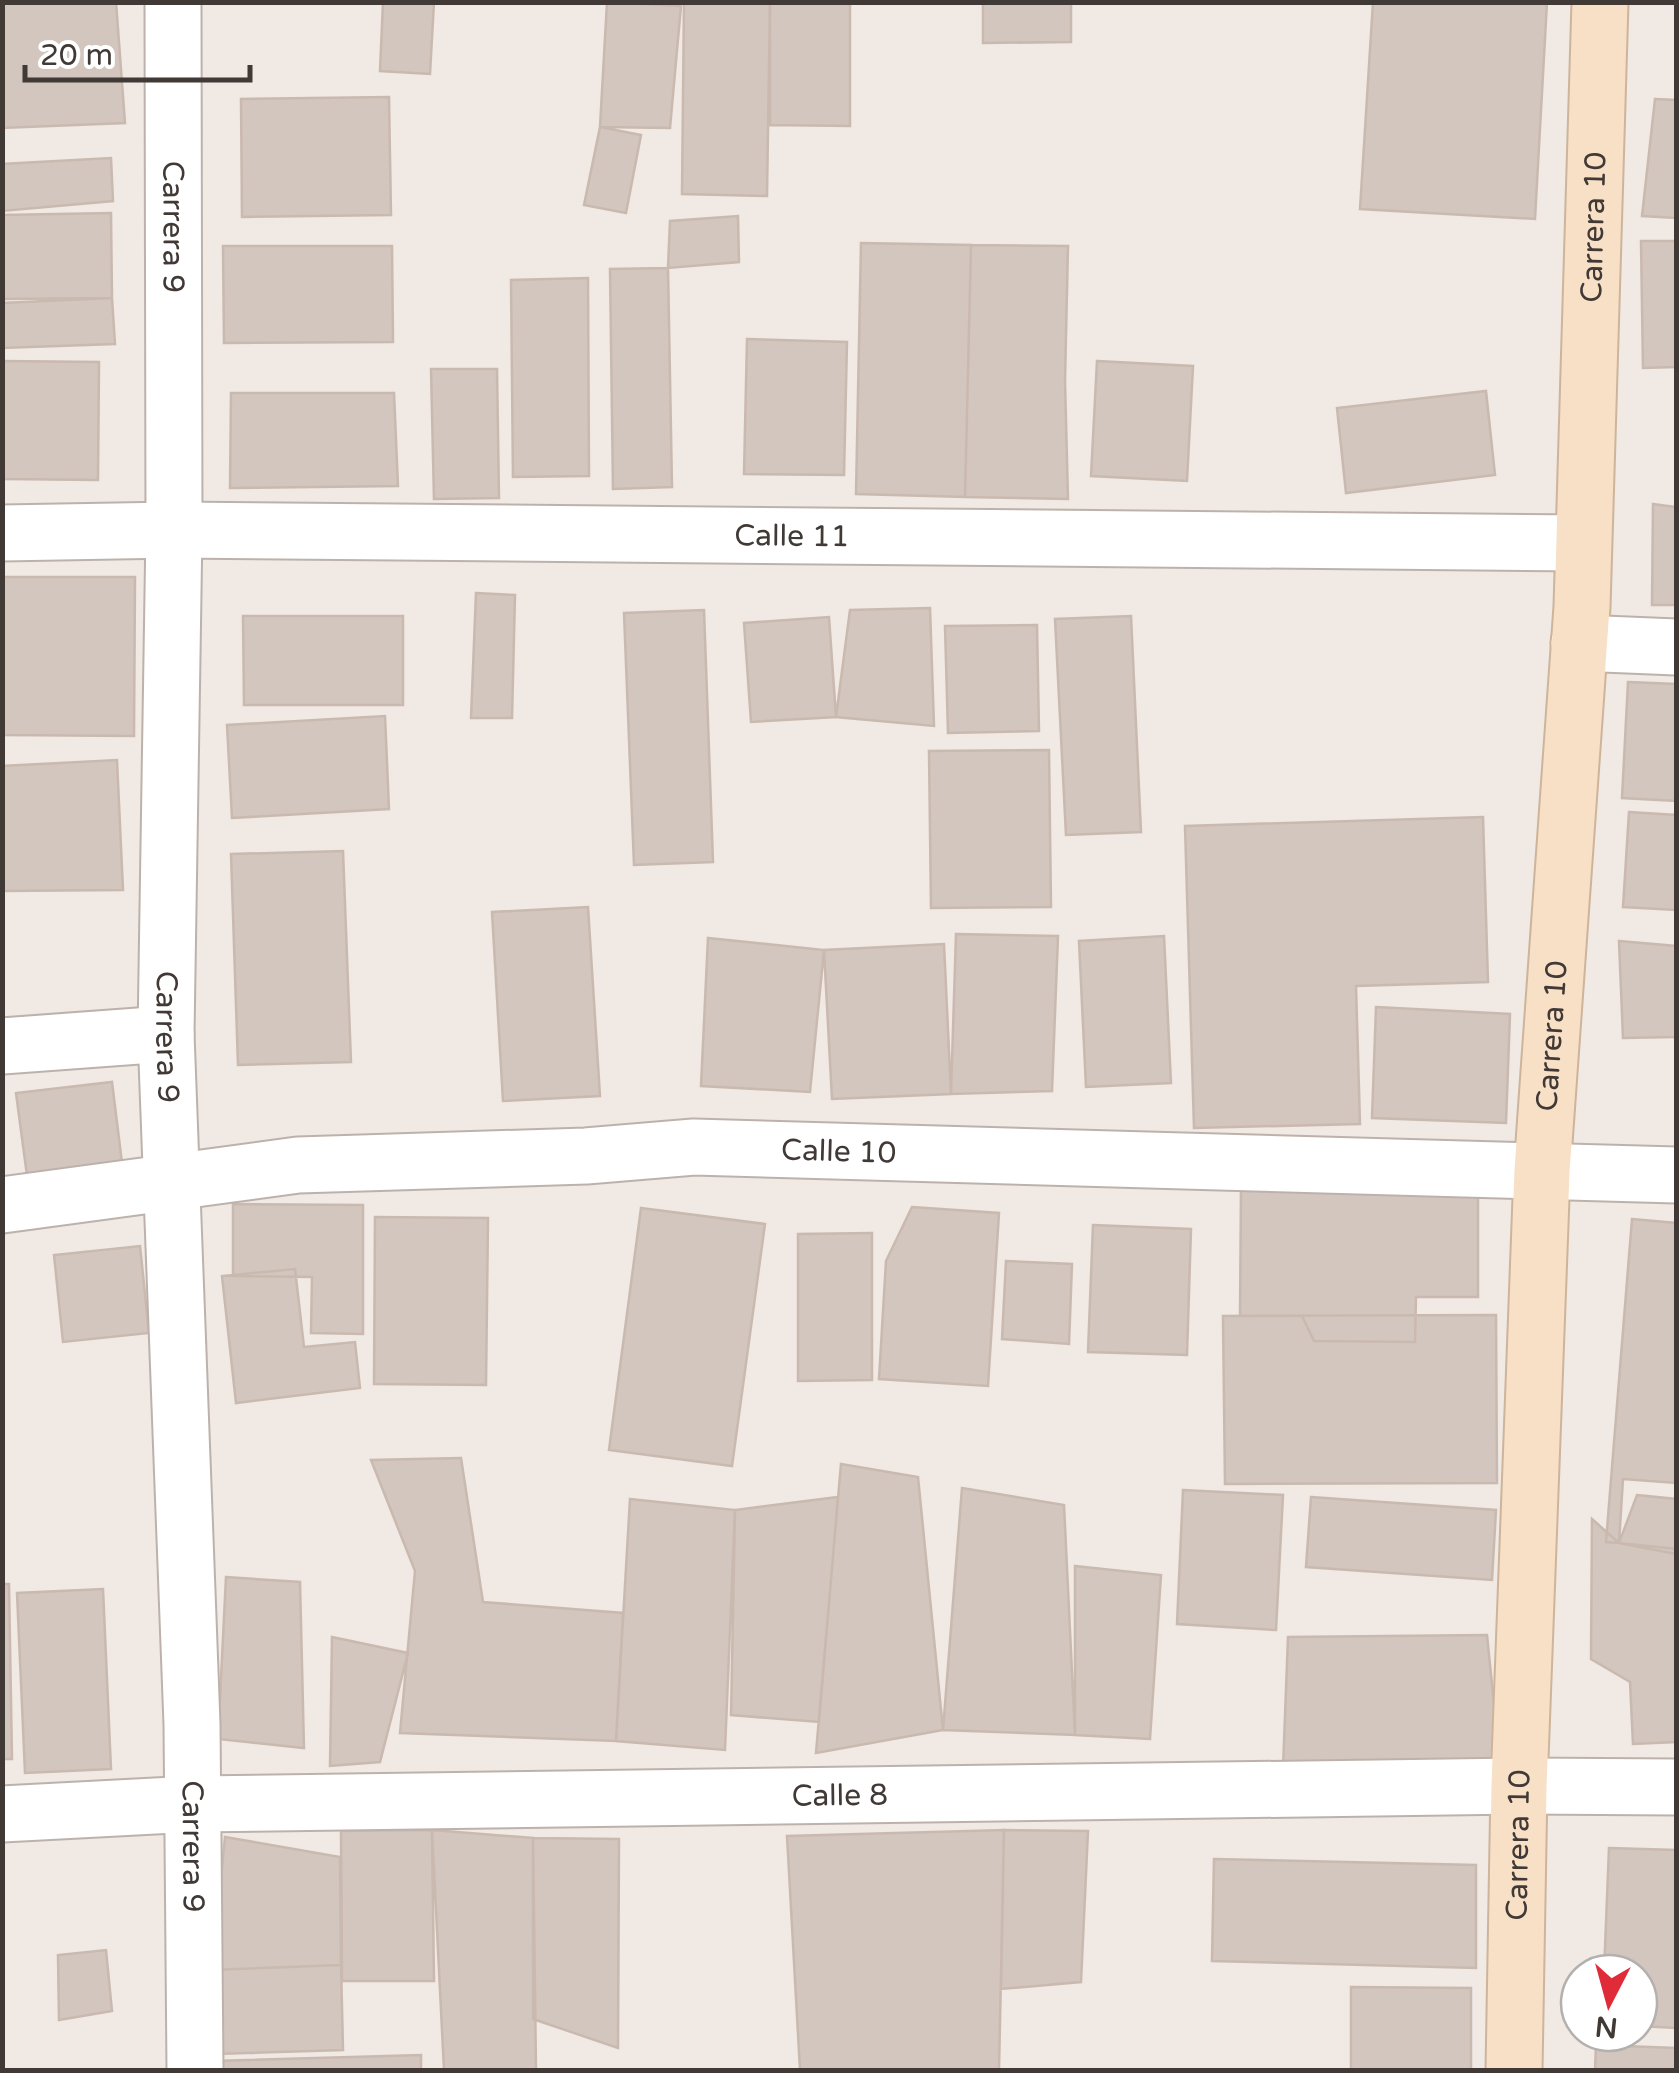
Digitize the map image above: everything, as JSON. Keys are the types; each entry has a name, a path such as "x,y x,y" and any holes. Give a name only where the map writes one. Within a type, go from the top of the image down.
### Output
{"main road":[{"name":"Carrera 10","path":"1514,2070 1542,1171 1579,643 1600,2"}],"street":[{"name":"Carrera 9","path":"172,2 174,530 166,1034 192,1724 196,2070"},
{"name":"Calle 11","path":"2,534 174,530 1583,543"},
{"path":"1579,643 1676,647"},
{"path":"2,1046 166,1034"},
{"name":"Calle 10","path":"2,1205 298,1165 586,1156 694,1147 1676,1175"},
{"name":"Calle 8","path":"2,1814 192,1804 1676,1786"}],"building":[{"path":"2,2 116,2 125,123 2,128"},
{"path":"383,2 434,2 430,74 380,71"},
{"path":"607,2 681,6 670,128 600,127"},
{"path":"684,2 770,2 767,196 682,194"},
{"path":"770,2 850,2 850,126 770,125"},
{"path":"983,2 1071,2 1071,42 983,43"},
{"path":"1373,2 1547,2 1535,219 1360,209"},
{"path":"389,97 391,215 242,217 241,99"},
{"path":"1655,99 1676,100 1676,218 1642,216"},
{"path":"600,127 641,135 626,213 584,205"},
{"path":"111,158 113,201 2,211 2,164"},
{"path":"111,213 112,298 2,299 2,215"},
{"path":"738,216 739,262 668,268 670,221"},
{"path":"1641,241 1676,241 1676,367 1643,368"},
{"path":"861,243 971,245 965,497 856,494"},
{"path":"971,245 1068,246 1068,499 965,497"},
{"path":"223,246 392,246 393,342 224,343"},
{"path":"668,268 672,487 613,489 610,269"},
{"path":"588,278 589,476 513,477 511,280"},
{"path":"112,298 115,344 2,348 2,303"},
{"path":"747,339 847,342 844,475 744,474"},
{"path":"2,361 99,362 98,480 2,479"},
{"path":"1097,361 1193,366 1187,481 1091,476"},
{"path":"431,369 497,369 499,498 434,499"},
{"path":"1486,391 1495,475 1346,493 1337,408"},
{"path":"231,393 394,393 398,486 230,488"},
{"path":"1653,504 1676,507 1676,605 1652,605"},
{"path":"2,577 135,577 134,736 2,735"},
{"path":"476,593 515,595 512,718 471,718"},
{"path":"930,608 934,726 836,717 850,610"},
{"path":"704,610 713,862 634,865 624,613"},
{"path":"243,616 403,616 403,705 244,705"},
{"path":"1131,616 1141,832 1066,835 1055,619"},
{"path":"829,617 836,717 751,722 744,623"},
{"path":"1037,625 1039,731 948,733 945,626"},
{"path":"1628,682 1676,684 1676,801 1622,798"},
{"path":"385,716 389,809 232,818 227,725"},
{"path":"1049,750 1051,907 931,908 929,751"},
{"path":"117,760 123,890 2,891 2,766"},
{"path":"1629,812 1676,815 1676,910 1623,907"},
{"path":"1483,817 1488,982 1356,986 1360,1124 1194,1128 1185,826"},
{"path":"343,851 351,1062 238,1065 231,854"},
{"path":"588,907 600,1096 503,1101 492,912"},
{"path":"956,934 1058,936 1052,1091 951,1094"},
{"path":"1164,936 1171,1083 1086,1087 1079,941"},
{"path":"708,938 824,950 810,1092 701,1086"},
{"path":"1619,941 1676,946 1676,1037 1623,1038"},
{"path":"944,944 951,1094 832,1099 824,950"},
{"path":"1376,1007 1510,1014 1506,1123 1372,1118"},
{"path":"112,1082 123,1171 28,1183 16,1093"},
{"path":"1241,1189 1478,1191 1478,1297 1416,1297 1415,1342 1314,1341 1302,1316 1240,1316"},
{"path":"233,1204 363,1205 363,1334 311,1333 312,1277 233,1276"},
{"path":"912,1207 999,1213 988,1386 879,1379 886,1261"},
{"path":"641,1208 765,1224 732,1466 609,1450"},
{"path":"375,1217 488,1218 486,1385 374,1384"},
{"path":"1632,1219 1676,1223 1676,1483 1623,1479 1619,1543 1606,1542"},
{"path":"1093,1225 1191,1229 1187,1355 1088,1352"},
{"path":"872,1233 872,1380 798,1381 798,1234"},
{"path":"140,1246 149,1333 63,1342 54,1255"},
{"path":"1006,1261 1072,1264 1069,1344 1002,1339"},
{"path":"295,1269 304,1347 355,1342 360,1388 236,1403 222,1276"},
{"path":"1496,1315 1497,1483 1225,1484 1223,1316"},
{"path":"461,1458 483,1602 623,1613 616,1741 400,1733 415,1571 371,1460"},
{"path":"841,1464 918,1477 943,1730 816,1753"},
{"path":"962,1488 1064,1505 1075,1735 943,1730"},
{"path":"1183,1490 1283,1495 1276,1630 1177,1624"},
{"path":"1637,1495 1676,1499 1676,1554 1619,1543"},
{"path":"838,1497 819,1722 731,1715 735,1510"},
{"path":"1311,1497 1496,1510 1492,1580 1306,1567"},
{"path":"630,1499 735,1510 725,1750 616,1741"},
{"path":"1592,1519 1619,1543 1676,1549 1676,1742 1633,1744 1630,1682 1591,1659"},
{"path":"1075,1566 1161,1575 1150,1739 1075,1735"},
{"path":"226,1577 300,1582 304,1748 218,1739"},
{"path":"2,1584 9,1584 12,1759 2,1759"},
{"path":"103,1589 111,1769 25,1773 17,1593"},
{"path":"1487,1635 1500,1764 1283,1768 1288,1637"},
{"path":"332,1637 408,1653 380,1762 330,1766"},
{"path":"432,1830 434,1981 342,1981 341,1831"},
{"path":"432,1830 533,1838 536,2070 444,2070"},
{"path":"1004,1830 999,2070 800,2070 787,1836"},
{"path":"1004,1830 1088,1831 1081,1982 1001,1989"},
{"path":"225,1837 340,1857 341,1965 212,1970"},
{"path":"533,1838 619,1839 618,2048 533,2019"},
{"path":"1609,1848 1676,1850 1676,2028 1659,2027 1659,1953 1605,1953"},
{"path":"1214,1859 1476,1865 1476,1968 1212,1961"},
{"path":"106,1950 112,2011 59,2020 58,1955"},
{"path":"341,1965 343,2050 216,2054 212,1970"},
{"path":"1351,1987 1471,1988 1471,2070 1351,2070"},
{"path":"1659,2047 1676,2048 1676,2070 1595,2070 1596,2053 1659,2053"},
{"path":"421,2055 421,2070 213,2070 213,2061"}]}
